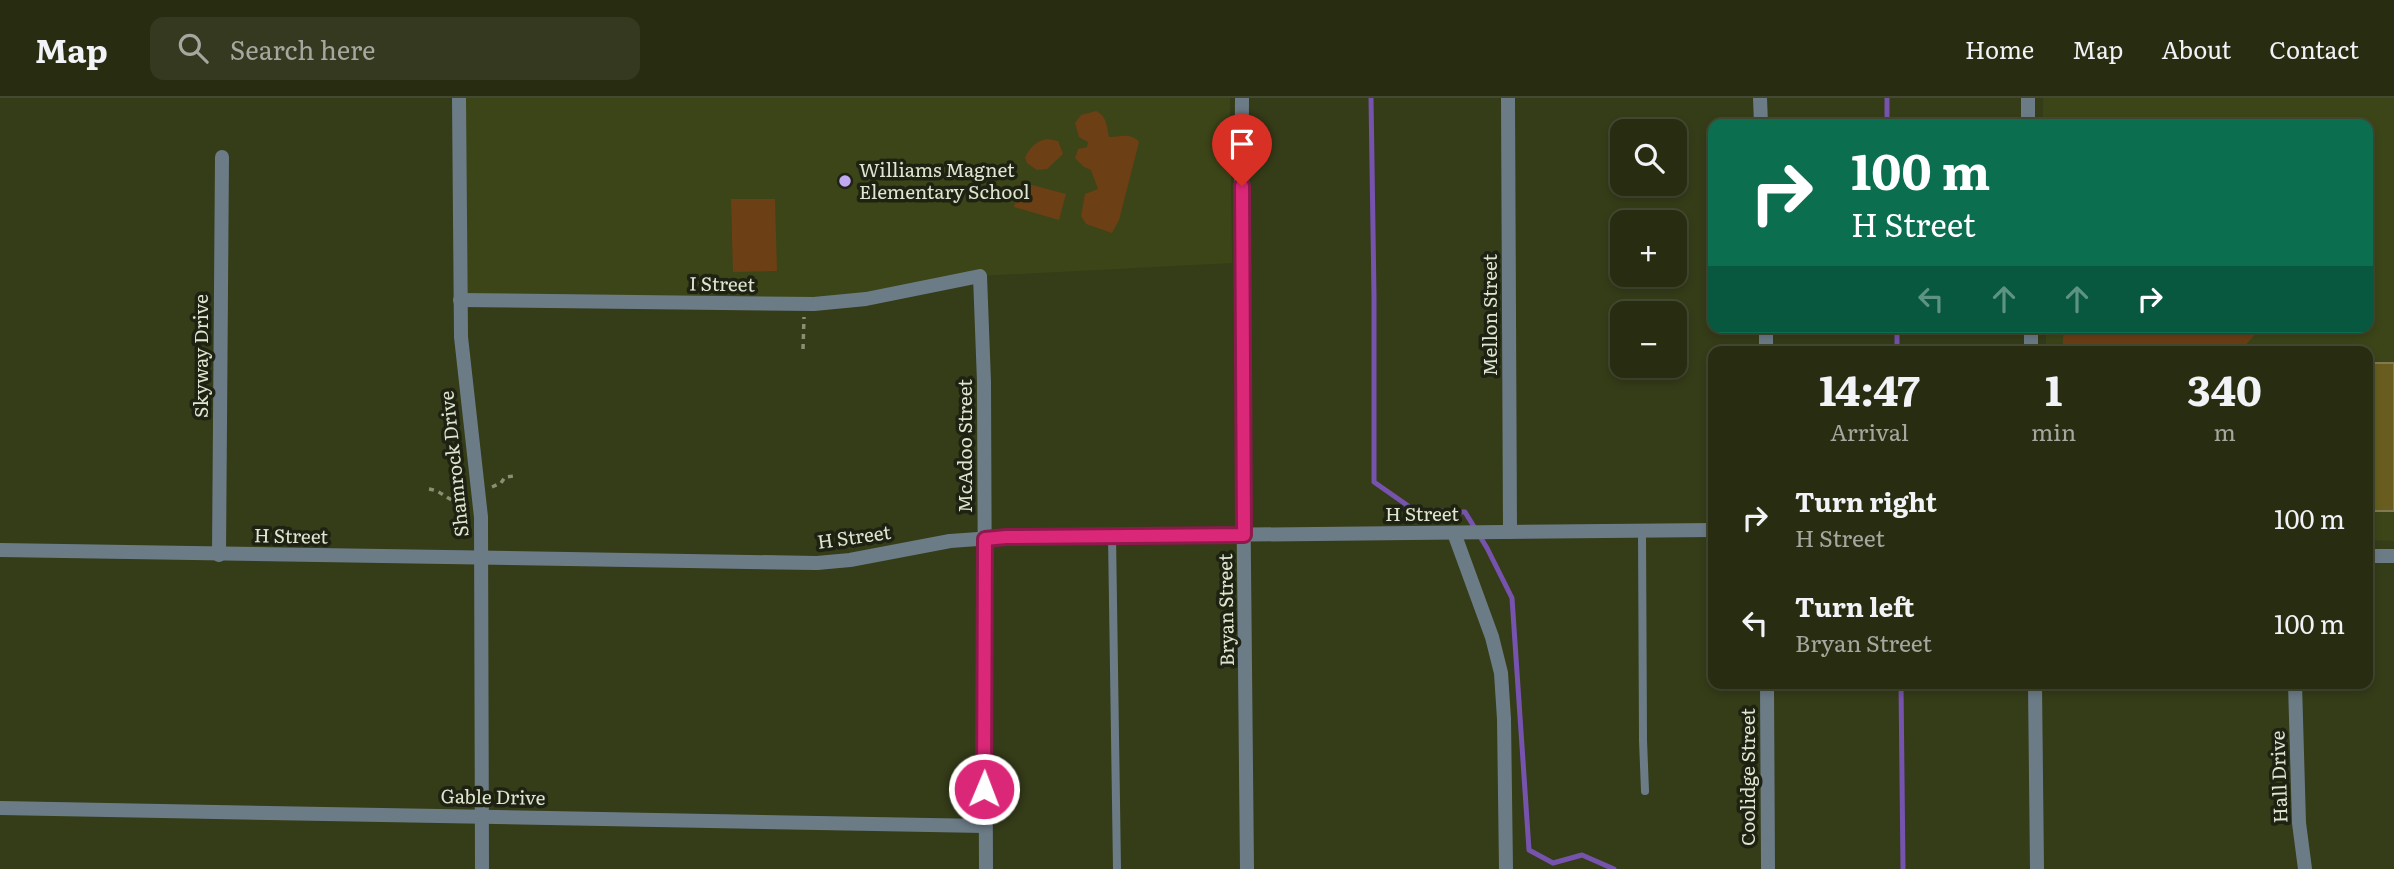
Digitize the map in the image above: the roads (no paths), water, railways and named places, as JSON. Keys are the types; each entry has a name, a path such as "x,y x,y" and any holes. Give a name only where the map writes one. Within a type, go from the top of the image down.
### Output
{"street":[{"name":"Shamrock Drive","path":"459,98 463,373 480,494 482,869"},
{"name":"Bryan Street","path":"1242,98 1247,869"},
{"name":"Mellon Street","path":"1504,532 1508,98"},
{"path":"1760,98 1761,119"},
{"path":"2028,98 2028,119"},
{"name":"Skyway Drive","path":"219,555 222,157"},
{"name":"I Street","path":"460,300 804,304 866,299 980,276"},
{"name":"McAdoo Street","path":"980,276 985,539 986,869"},
{"name":"H Street","path":"0,550 817,563 850,560 950,541 985,539 1111,535 1708,530"},
{"path":"1460,533 1502,673 1506,869"},
{"path":"2373,556 2394,556"},
{"name":"Coolidge Street","path":"1767,689 1768,869"},
{"path":"2035,689 2037,869"},
{"name":"Hall Drive","path":"2295,689 2299,823 2305,869"},
{"name":"Gable Drive","path":"0,808 985,826"}],"lane":[{"path":"1642,531 1645,791"},
{"path":"1111,535 1117,869"}],"waterway":[{"path":"1371,98 1374,482 1414,510 1465,512 1512,598 1529,850 1553,863 1582,855 1614,869"},
{"path":"1887,98 1887,119"},
{"path":"1897,333 1897,346"},
{"path":"1901,689 1903,869"}],"place":[{"name":"Williams Magnet Elementary School","path":"845,181"}]}
